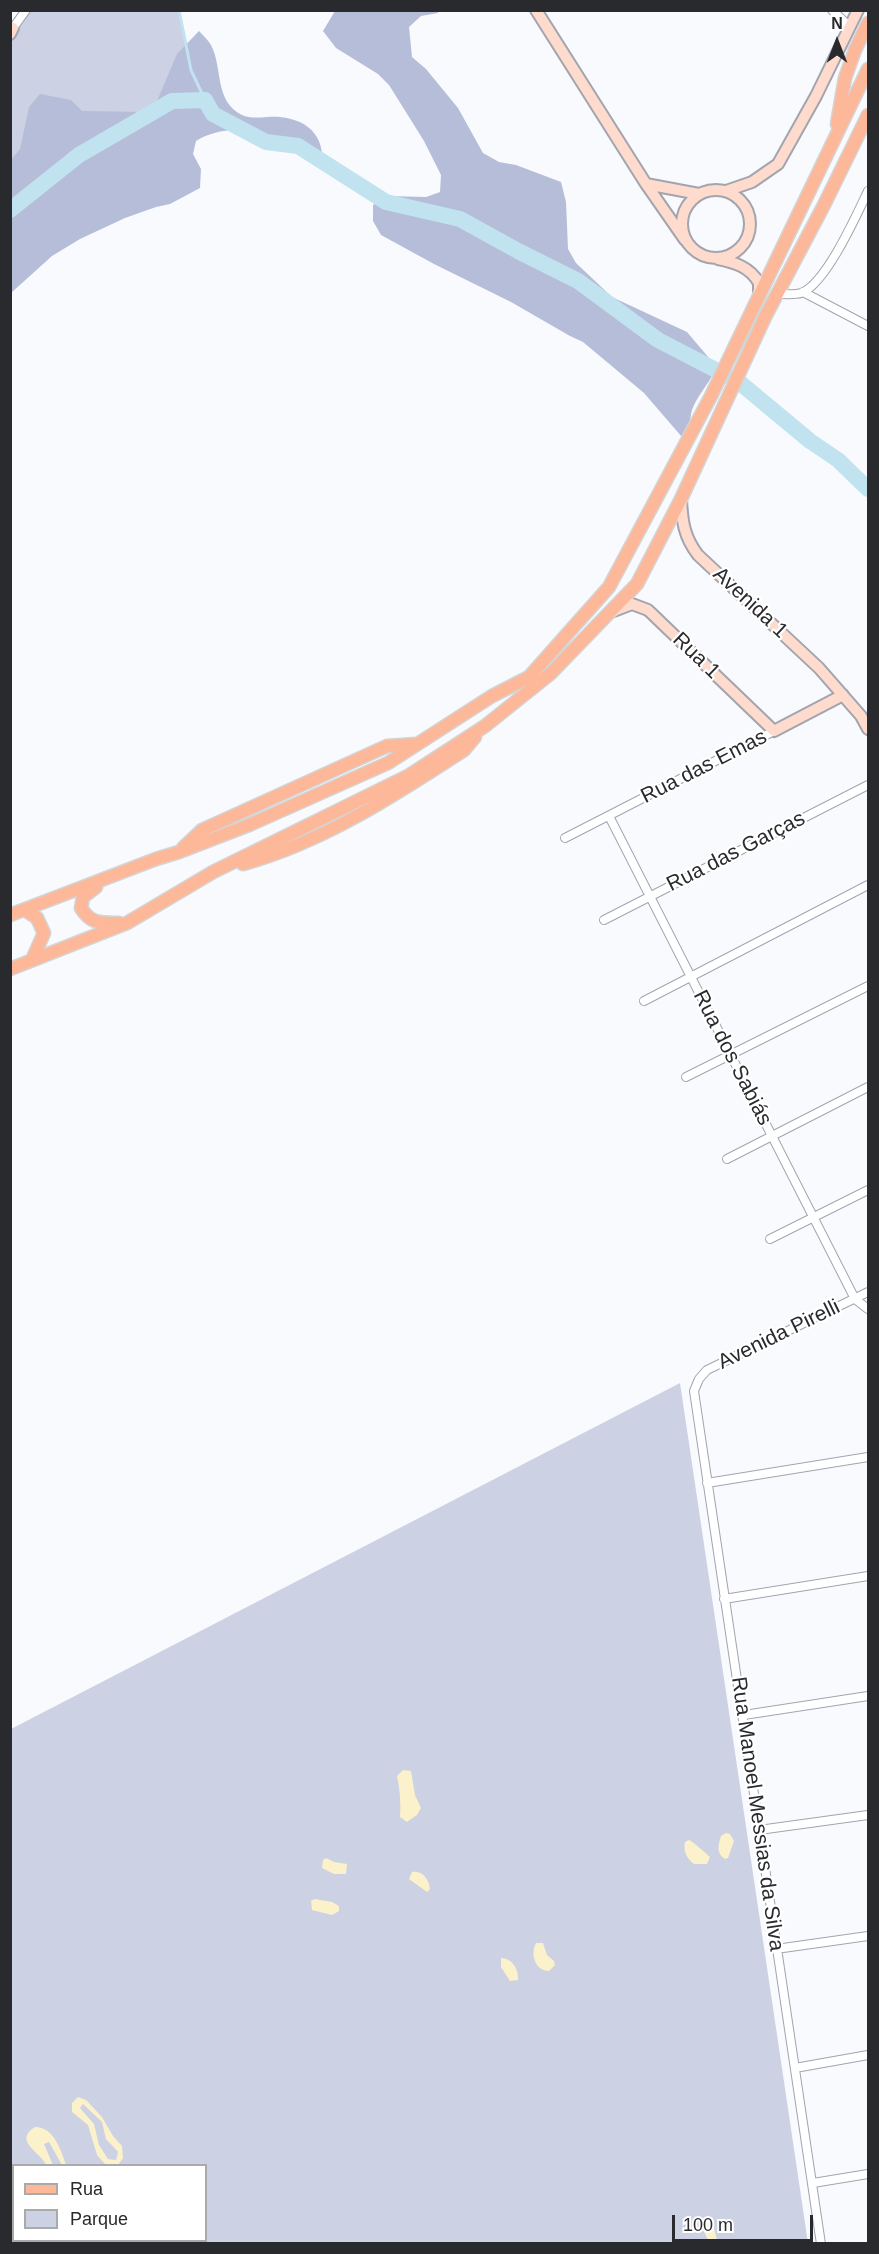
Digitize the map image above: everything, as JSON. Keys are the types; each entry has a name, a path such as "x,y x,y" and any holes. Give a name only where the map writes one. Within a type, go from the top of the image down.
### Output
{"main road":[{"path":"536,10 646,184 685,240 698,253 738,264 748,270 759,283 759,297"},
{"path":"726,191 752,182 778,164 816,96 858,10"},
{"path":"834,139 845,78 868,23"},
{"path":"10,915 249,825 388,763 492,696 529,677 609,587 729,360 868,69"},
{"path":"10,969 127,923 213,872 408,776 485,726 550,674 637,584 681,499 765,317 868,115"},
{"path":"854,145 868,130"},
{"path":"646,184 699,194 717,190 726,191 734,195 746,208 750,225 745,242 739,249 723,257 714,258"},
{"path":"685,240 681,223 683,214 686,206 699,194"},
{"name":"Avenida 1","path":"681,499 682,526 688,541 698,555 819,668 861,716 868,729"},
{"name":"Rua 1","path":"609,613 632,604 648,610 774,731"},
{"name":"Rua das Emas","path":"774,731 843,695"},
{"path":"101,881 83,897 81,908 87,918 100,923 127,923"},
{"path":"26,910 37,918 44,933 32,960"}],"street":[{"path":"11,30 26,10"},
{"path":"832,10 850,27"},
{"path":"802,292 817,279 838,252 868,191"},
{"path":"778,294 802,292 868,326"},
{"name":"Rua das Emas","path":"565,838 774,731"},
{"name":"Rua das Garças","path":"604,920 868,785"},
{"name":"Rua dos Sabiás","path":"609,816 855,1299"},
{"path":"644,1001 868,885"},
{"path":"686,1077 868,986"},
{"path":"727,1159 868,1087"},
{"path":"770,1239 868,1190"},
{"name":"Avenida Pirelli","path":"695,1384 707,1370 868,1292"},
{"path":"855,1299 868,1309"},
{"name":"Rua Manoel Messias da Silva","path":"695,1384 694,1396 744,1715 776,1948 822,2244"},
{"path":"707,1483 868,1457"},
{"path":"724,1599 868,1576"},
{"path":"744,1715 868,1696"},
{"path":"759,1830 868,1815"},
{"path":"776,1948 868,1936"},
{"path":"795,2068 868,2055"},
{"path":"813,2183 868,2174"}],"green space":[{"path":"27,11 179,11 191,70 199,87 11,210 11,41"},
{"path":"680,1383 808,2243 22,2244 21,2242 207,2242 207,2164 12,2164 12,2225 11,1729"}],"shaded area":[{"path":"335,11 437,11 438,13 421,16 409,27 412,57 426,69 458,108 483,153 499,162 516,165 561,182 566,202 568,249 576,263 612,297 687,332 709,358 714,372 692,410 688,444 644,393 583,342 381,235 373,221 373,205 387,196 426,197 440,192 441,175 424,141 389,85 378,74 336,48 323,31"},
{"path":"199,31 207,39 215,54 223,93 233,109 242,115 256,118 291,119 308,127 319,141 321,170 304,154 258,133 231,130 213,133 196,141 193,154 201,169 200,188 170,204 125,218 80,239 52,256 11,293 11,160 20,149 29,107 40,94 71,100 82,111 146,112 157,101 177,54"}],"sand":[{"path":"403,1770 411,1771 415,1795 421,1808 417,1815 407,1822 400,1817 397,1776"},
{"path":"726,1833 730,1834 734,1841 728,1858 725,1859 719,1852 719,1846 721,1836"},
{"path":"689,1840 710,1857 707,1864 694,1864 689,1860 686,1855 685,1842"},
{"path":"326,1858 347,1864 346,1874 334,1874 322,1868 323,1860"},
{"path":"412,1872 425,1876 430,1889 427,1892 409,1879"},
{"path":"315,1899 332,1902 339,1906 339,1911 332,1915 312,1910 311,1901"},
{"path":"536,1943 543,1943 547,1955 554,1961 555,1965 549,1971 540,1968 535,1961"},
{"path":"501,1958 505,1958 514,1965 518,1980 510,1981 501,1967"},
{"path":"78,2097 86,2100 102,2117 122,2146 123,2158 119,2164 105,2164 97,2155 88,2125 72,2112 72,2103","holes":["83,2104 102,2122 106,2139 118,2152 116,2160 108,2159 99,2145 94,2124 80,2108"]},
{"path":"35,2127 42,2128 52,2135 66,2164 61,2164 49,2142 44,2144 53,2164 45,2164 27,2142 26,2137"},
{"path":"703,2220 712,2220 717,2240 714,2242 707,2238 700,2223"}],"waterway":[{"path":"179,10 191,70 205,100"},
{"path":"10,210 79,155 172,101 205,100 213,114 266,142 298,146 386,202 460,219 578,281 658,340 739,382 810,441 838,460 868,489"}]}
